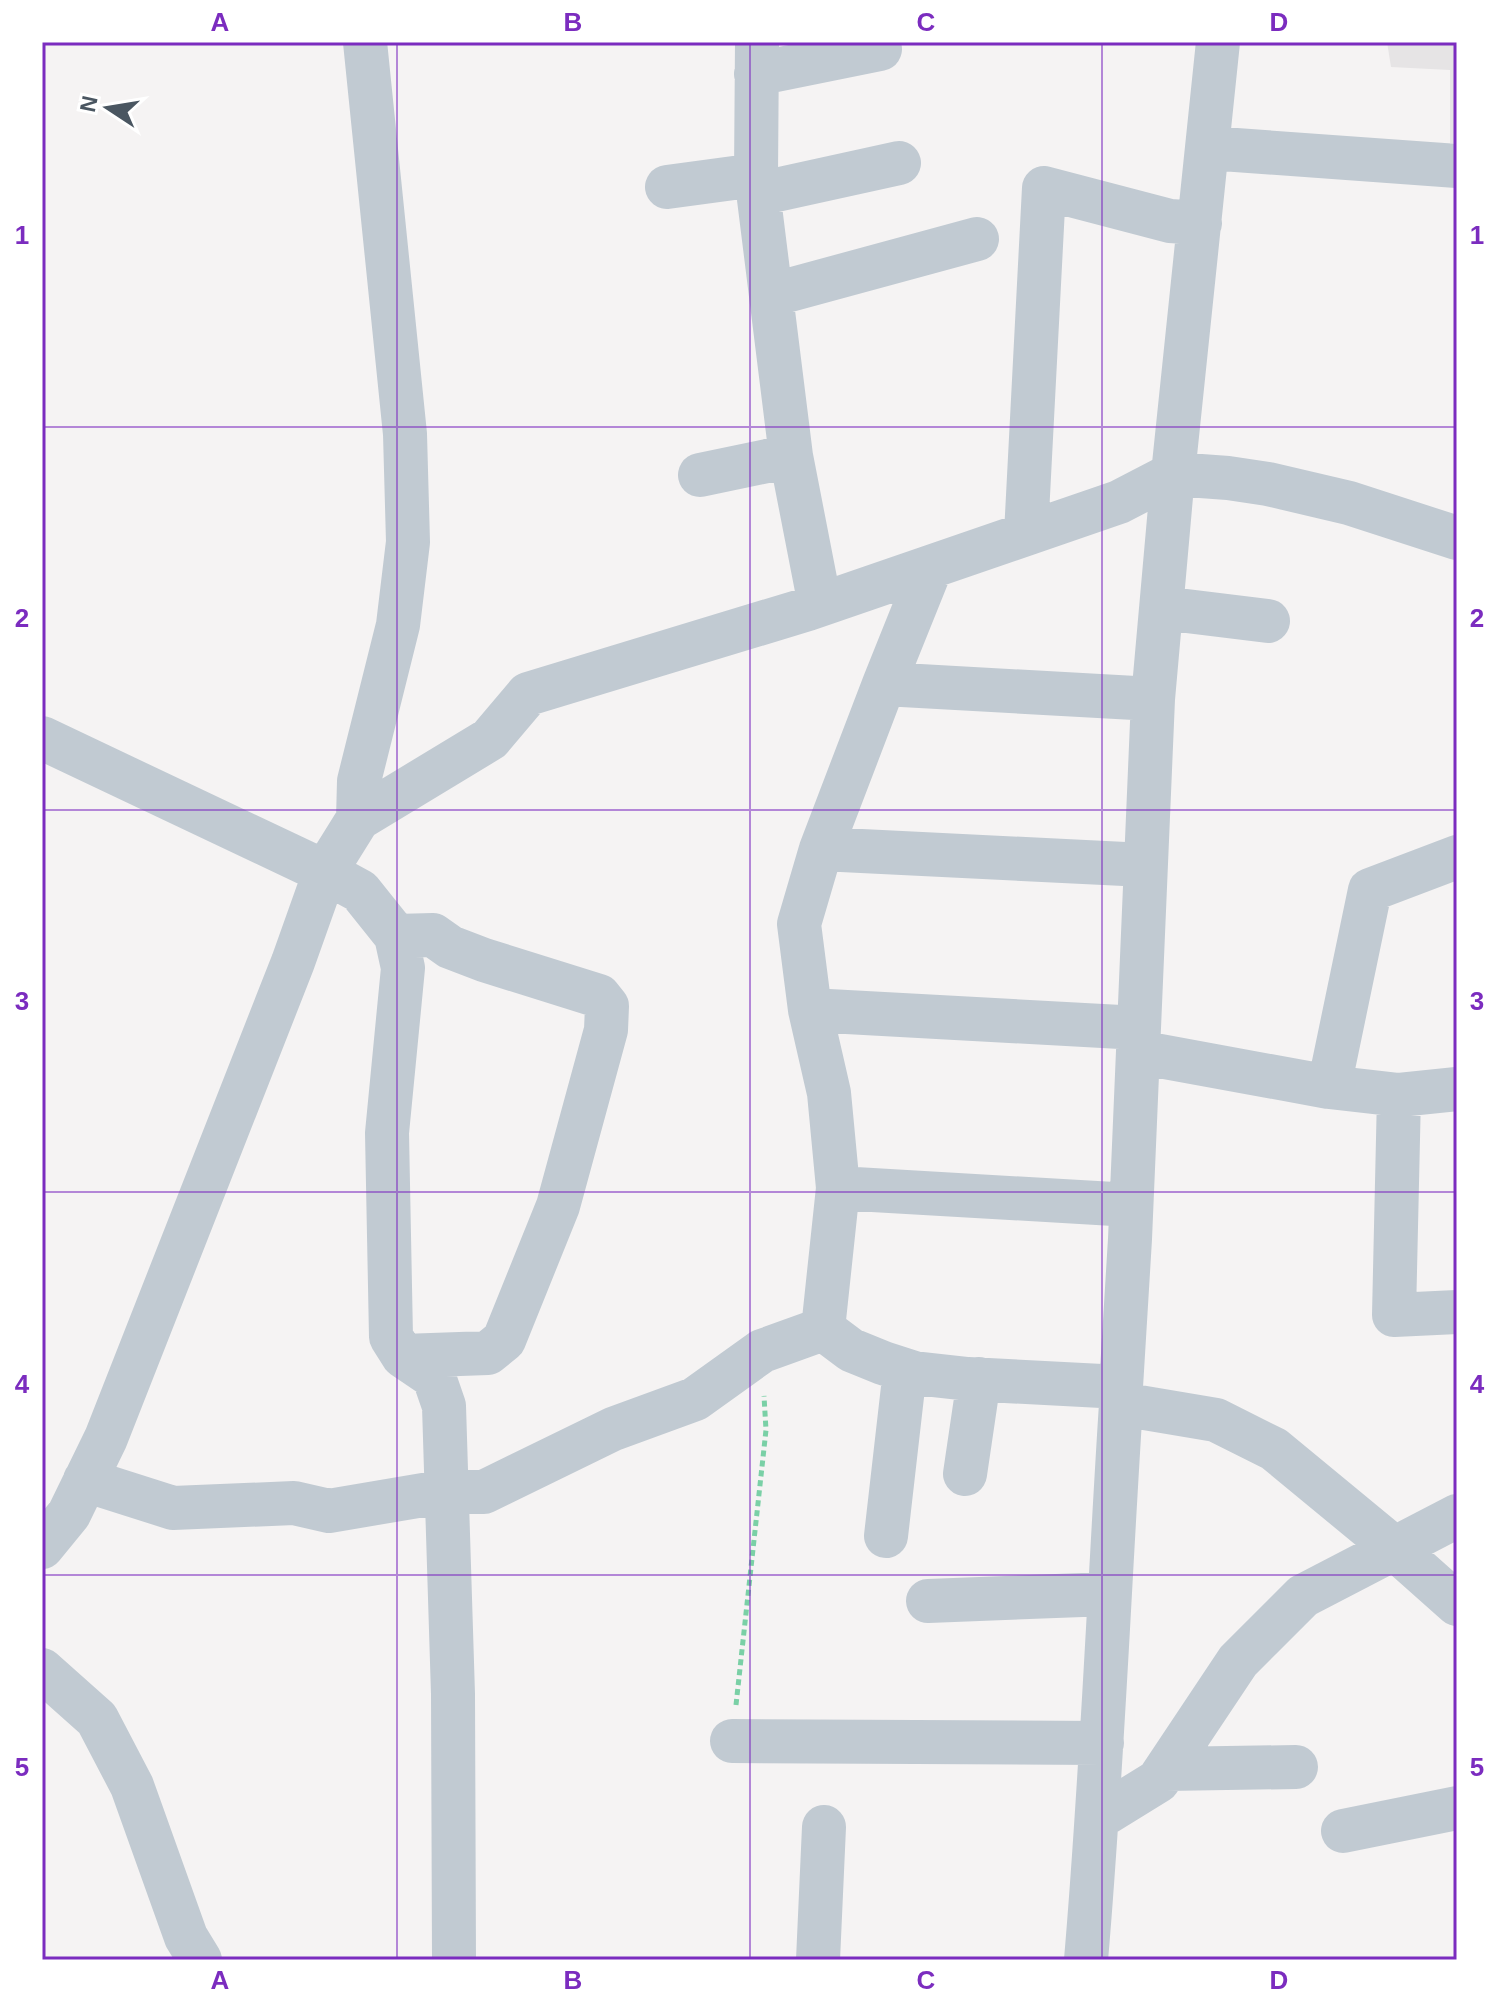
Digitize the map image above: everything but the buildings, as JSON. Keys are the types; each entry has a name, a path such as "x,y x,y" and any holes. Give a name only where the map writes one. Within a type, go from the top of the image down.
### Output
{"street":[{"path":"358,819 359,781 398,625 408,542 405,434 365,42"},
{"path":"1086,1960 1098,1818 1121,1396 1153,699 1218,42"},
{"path":"820,605 791,456 757,185 756,58 880,49"},
{"path":"1208,148 1457,166"},
{"path":"667,187 757,185 899,163"},
{"path":"1026,534 1044,188 1170,221 1200,223"},
{"path":"771,295 977,239"},
{"path":"700,475 791,456"},
{"path":"42,1547 69,1514 106,1438 293,962 325,872 358,819 490,739 528,694 820,605 1119,502 1173,474 1268,484 1349,503 1457,538"},
{"path":"823,1329 838,1188 829,1093 810,1010 799,924 821,849 931,567"},
{"path":"1162,608 1268,621"},
{"path":"884,684 1153,699"},
{"path":"42,738 360,891 396,936 403,968 387,1133 391,1337 403,1356 434,1377 444,1406 453,1694 454,1960"},
{"path":"821,849 1145,865"},
{"path":"1329,1087 1370,890 1457,857"},
{"path":"396,936 433,935 450,947 484,960 599,996 607,1006 606,1030 558,1206 504,1340 488,1353 403,1356"},
{"path":"810,1010 1138,1040 1329,1087 1399,1095 1457,1089"},
{"path":"1399,1095 1394,1315 1457,1312"},
{"path":"838,1188 1131,1205"},
{"path":"85,1480 173,1508 294,1503 329,1511 447,1491 484,1492 613,1429 695,1399 762,1351 823,1329"},
{"path":"823,1329 851,1350 914,1373 1121,1396 1216,1420 1274,1449 1457,1604"},
{"path":"886,1536 905,1370"},
{"path":"965,1474 979,1379"},
{"path":"1098,1818 1158,1781 1238,1661 1303,1596 1457,1516"},
{"path":"928,1601 1109,1594"},
{"path":"42,1670 97,1719 132,1786 186,1937 200,1960"},
{"path":"732,1741 1102,1743"},
{"path":"1166,1769 1296,1767"},
{"path":"1343,1831 1457,1808"},
{"path":"818,1960 824,1827"}],"path":[{"path":"732,1741 766,1430 762,1351"}],"shaded area":[{"path":"1387,42 1457,42 1457,144 1450,143 1450,70 1391,67"}]}
